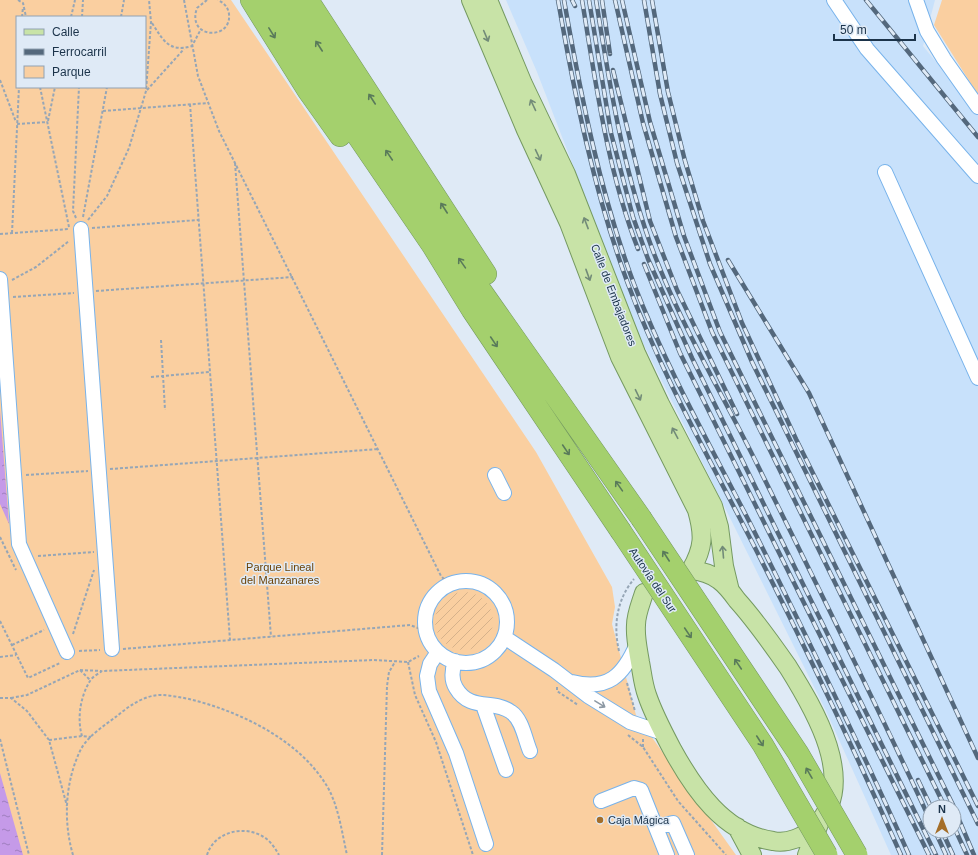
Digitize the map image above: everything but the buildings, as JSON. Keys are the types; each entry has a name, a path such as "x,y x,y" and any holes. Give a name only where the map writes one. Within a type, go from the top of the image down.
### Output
{"highway":[{"path":"251,0 308,91 430,259 472,310"},
{"path":"271,0 333,100 432,245 472,310"},
{"path":"289,0 374,133 461,262 566,408 798,753 857,855"},
{"path":"308,0 477,259 566,408"},
{"name":"Autovía del Sur","path":"472,310 763,745 827,855"}],"main road":[{"name":"Calle de Embajadores","path":"471,0 523,123 569,223 620,357 697,510 703,531 701,547 692,570 712,575 730,591"},
{"name":"Calle de Embajadores","path":"488,0 523,84 566,174 636,352 660,404 713,506 719,527 724,566 730,591"},
{"path":"730,591 781,657 808,701 821,727 832,761 834,782 830,803 819,823 807,855"},
{"path":"644,593 636,624 637,644 647,694 663,733 684,771 699,793 716,812 737,827 757,836 774,841 792,840 819,823"},
{"path":"737,827 752,855"}],"street":[{"path":"834,0 867,49 978,176"},
{"path":"916,0 927,31 933,42 964,90 978,107"},
{"path":"885,172 978,378"},
{"path":"75,229 84,292 98,470 102,551 112,650"},
{"path":"1,287 19,544 62,654"},
{"path":"495,475 504,493"},
{"path":"494,582 499,597 506,610 508,623 504,637 497,649 486,658 473,662 455,661 445,658 436,650 426,631 425,617 429,604 437,592 449,584 463,581 478,582 490,588 499,597"},
{"path":"504,637 588,696 630,722 663,733"},
{"path":"564,678 588,686 606,683 629,664 637,644"},
{"path":"436,650 427,676 429,691 456,753 486,844"},
{"path":"455,661 452,669 452,677 461,696 470,702 510,710 516,716 530,751"},
{"path":"483,705 506,770"},
{"path":"601,801 637,788 641,790 667,855"},
{"path":"656,827 673,823 687,855"}],"path":[{"path":"18,0 23,4 26,16"},
{"path":"71,16 75,0"},
{"path":"82,16 83,0"},
{"path":"121,16 124,0"},
{"path":"75,229 107,196 129,148 146,91 151,22 149,0"},
{"path":"184,0 198,76 219,131 441,576 449,584"},
{"path":"207,0 201,3 195,13 195,19 201,29 205,32 216,33 221,31 228,23 229,12 218,0"},
{"path":"22,16 23,4"},
{"path":"151,22 164,42 173,47 184,48 192,46 201,29"},
{"path":"146,91 184,48"},
{"path":"0,80 17,124"},
{"path":"12,233 19,88"},
{"path":"40,88 47,122 75,229"},
{"path":"47,122 55,88"},
{"path":"75,229 73,211 79,88"},
{"path":"1,287 36,267 74,238 107,88"},
{"path":"103,111 208,103"},
{"path":"190,104 230,640"},
{"path":"17,124 47,122"},
{"path":"235,162 271,636"},
{"path":"0,234 198,220"},
{"path":"1,287 84,292 293,277"},
{"path":"161,340 165,410"},
{"path":"150,377 210,372"},
{"path":"14,476 378,449"},
{"path":"0,537 17,573"},
{"path":"0,621 28,678 61,664 62,654 102,551 24,557"},
{"path":"638,574 626,589 616,620 618,648 640,725 643,747"},
{"path":"62,654 410,625 426,631"},
{"path":"12,645 44,630 48,636"},
{"path":"0,698 11,698 27,695 80,670 102,671 374,660 408,662 436,650"},
{"path":"0,657 16,655"},
{"path":"382,855 387,686 389,672 395,662"},
{"path":"408,662 415,695 436,742 473,855"},
{"path":"80,670 90,680"},
{"path":"82,736 79,726 80,706 90,680 102,671"},
{"path":"564,678 556,682 557,692 583,708"},
{"path":"73,855 68,831 67,807 70,782 82,748 91,737 125,709 144,698 159,695 174,696 206,703 244,717 275,736 308,761 326,784 338,814 347,855"},
{"path":"11,698 27,711 49,740 67,807"},
{"path":"622,731 643,747 678,801 726,855"},
{"path":"49,740 82,736 91,737"},
{"path":"0,739 29,855"},
{"path":"207,855 215,842 226,834 238,831 252,831 264,836 274,845 279,855"}],"shaded area":[{"path":"506,0 935,0 923,46 978,113 978,855 891,855 826,711 637,331 537,72"}],"green space":[{"name":"Parque Lineal del Manzanares","path":"0,0 231,0 536,452 612,587 615,607 612,624 636,715 736,855 0,855"},
{"path":"942,0 978,0 978,95 934,25"},
{"path":"464,592 475,594 488,605 491,610 493,621 491,632 480,645 475,648 464,650 453,648 440,637 437,632 435,621 437,610 448,597 453,594"}],"water":[{"path":"0,410 9,524 0,504"},
{"path":"0,773 23,855 0,855"}],"railway":[{"path":"558,0 571,72 595,179 616,249 641,317 670,382 809,657 901,855"},
{"path":"564,0 577,72 601,179 611,215 634,284 674,376 750,523 811,647 871,771 909,855"},
{"path":"572,0 575,6"},
{"path":"582,0 610,157 627,219 638,249"},
{"path":"589,0 611,133 633,217 648,259 692,358 936,855"},
{"path":"596,0 611,91 624,152 640,211 660,269 686,326 744,438 845,642 922,803"},
{"path":"602,0 610,54"},
{"path":"615,0 643,123 676,237 712,332 941,799"},
{"path":"622,0 650,122 684,236 720,332 950,799"},
{"path":"644,0 660,94 677,163 710,264 752,362 978,824"},
{"path":"652,0 668,92 685,161 703,221 742,323 796,439 978,806"},
{"path":"866,0 978,137"},
{"path":"613,70 650,221 677,290 737,414"},
{"path":"728,260 809,393 978,758"},
{"path":"644,264 680,353 929,855"},
{"path":"918,780 927,799"},
{"path":"962,827 974,855"},
{"path":"939,839 946,855"},
{"path":"946,839 953,855"},
{"path":"960,839 967,855"}],"place":[{"name":"Caja Mágica","path":"600,820"}]}
